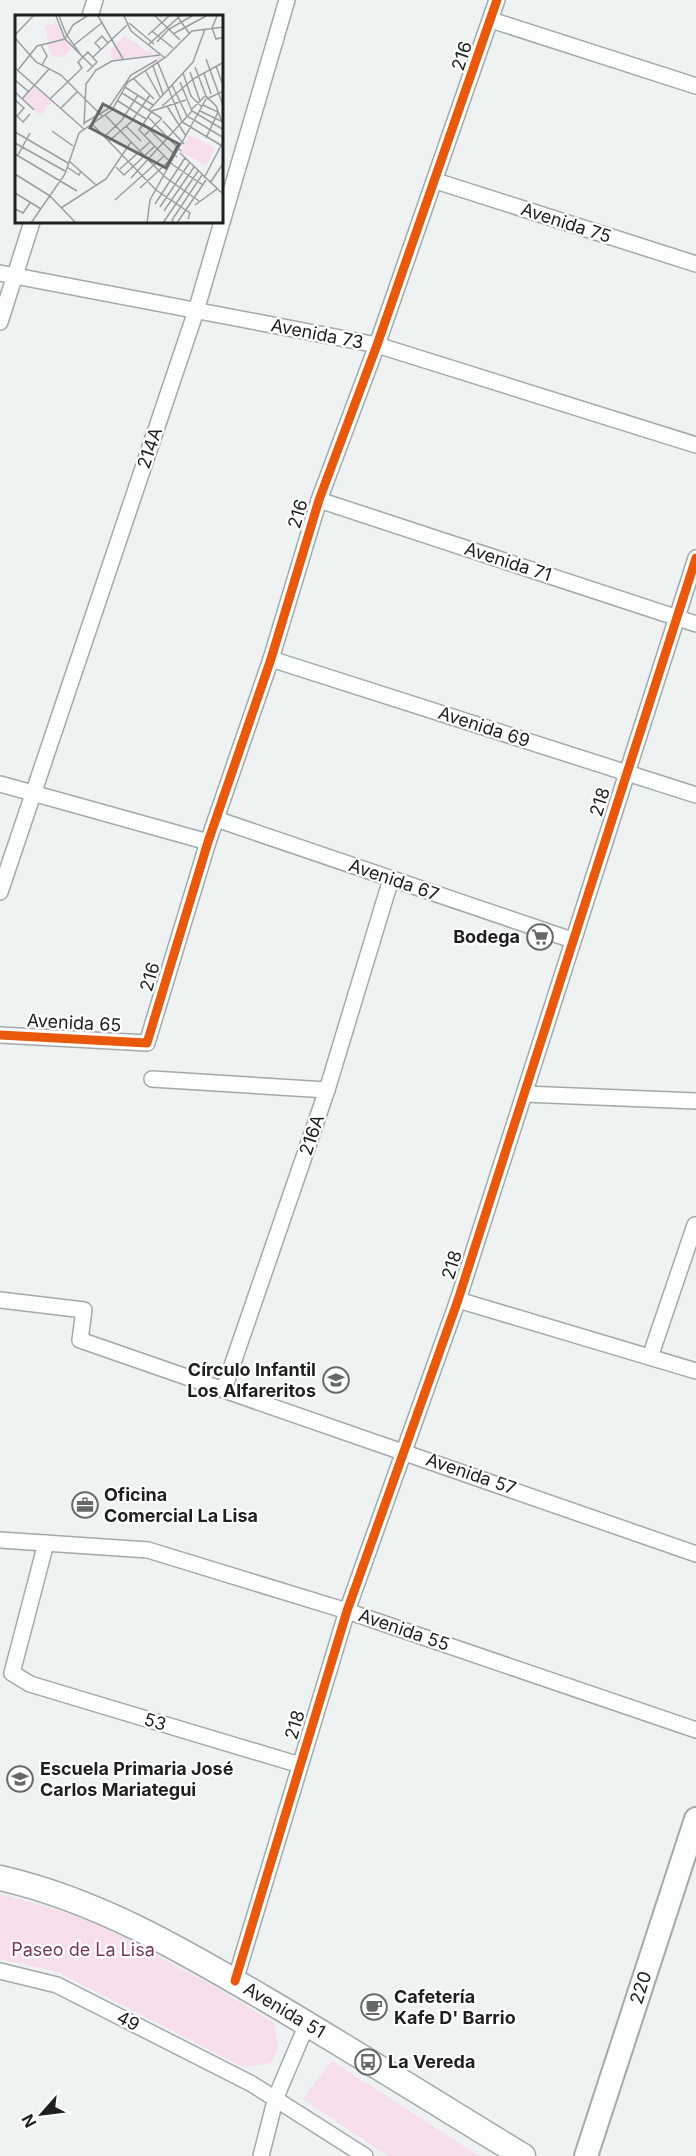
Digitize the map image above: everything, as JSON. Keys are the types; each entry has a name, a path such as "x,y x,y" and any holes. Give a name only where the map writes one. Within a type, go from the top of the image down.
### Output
{"main road":[{"name":"Avenida 51","path":"0,1878 50,1892 112,1914 235,1981 523,2156"}],"street":[{"path":"90,15 95,0"},
{"name":"214A","path":"224,215 287,0"},
{"name":"216","path":"147,1043 208,842 271,659 319,500 436,181 497,0"},
{"path":"492,20 696,86"},
{"name":"Avenida 75","path":"436,181 696,264"},
{"path":"0,322 31,224"},
{"name":"214A","path":"0,892 196,311 221,224"},
{"name":"Avenida 73","path":"0,273 377,345 696,445"},
{"name":"Avenida 71","path":"319,500 696,624"},
{"name":"218","path":"235,1981 346,1611 458,1300 696,558"},
{"name":"Avenida 69","path":"271,659 696,795"},
{"path":"0,784 208,842"},
{"name":"Avenida 67","path":"216,819 572,940"},
{"name":"216A","path":"224,1389 327,1090 391,879"},
{"name":"Avenida 65","path":"0,1035 147,1043"},
{"path":"152,1079 327,1090"},
{"path":"525,1094 696,1101"},
{"path":"650,1357 695,1225"},
{"name":"Avenida 57","path":"0,1300 84,1310 80,1340 404,1450 696,1554"},
{"path":"458,1300 696,1371"},
{"name":"Avenida 55","path":"0,1540 148,1550 346,1611 696,1730"},
{"name":"53","path":"46,1544 12,1673 30,1684 300,1765"},
{"name":"220","path":"586,2156 696,1819"},
{"name":"49","path":"0,1971 57,1985 276,2097 365,2156"},
{"path":"261,2156 276,2097 307,2024"}],"green space":[{"name":"Paseo de La Lisa","path":"0,1894 90,1919 217,1988 274,2023 278,2048 271,2063 243,2067 58,1972 0,1959"},
{"path":"332,2061 479,2156 388,2156 303,2099"}],"cycle path":[{"path":"0,1035 147,1043 208,842 271,659 319,500 377,345 497,0"},
{"path":"235,1981 347,1611 458,1300 696,558"}],"place":[{"name":"Bodega","path":"540,937"},
{"name":"Círculo Infantil Los Alfareritos","path":"336,1380"},
{"name":"Oficina Comercial La Lisa","path":"85,1505"},
{"name":"Escuela Primaria José Carlos Mariategui","path":"20,1779"},
{"name":"Cafetería Kafe D' Barrio","path":"374,2007"},
{"name":"La Vereda","path":"368,2062"}]}
